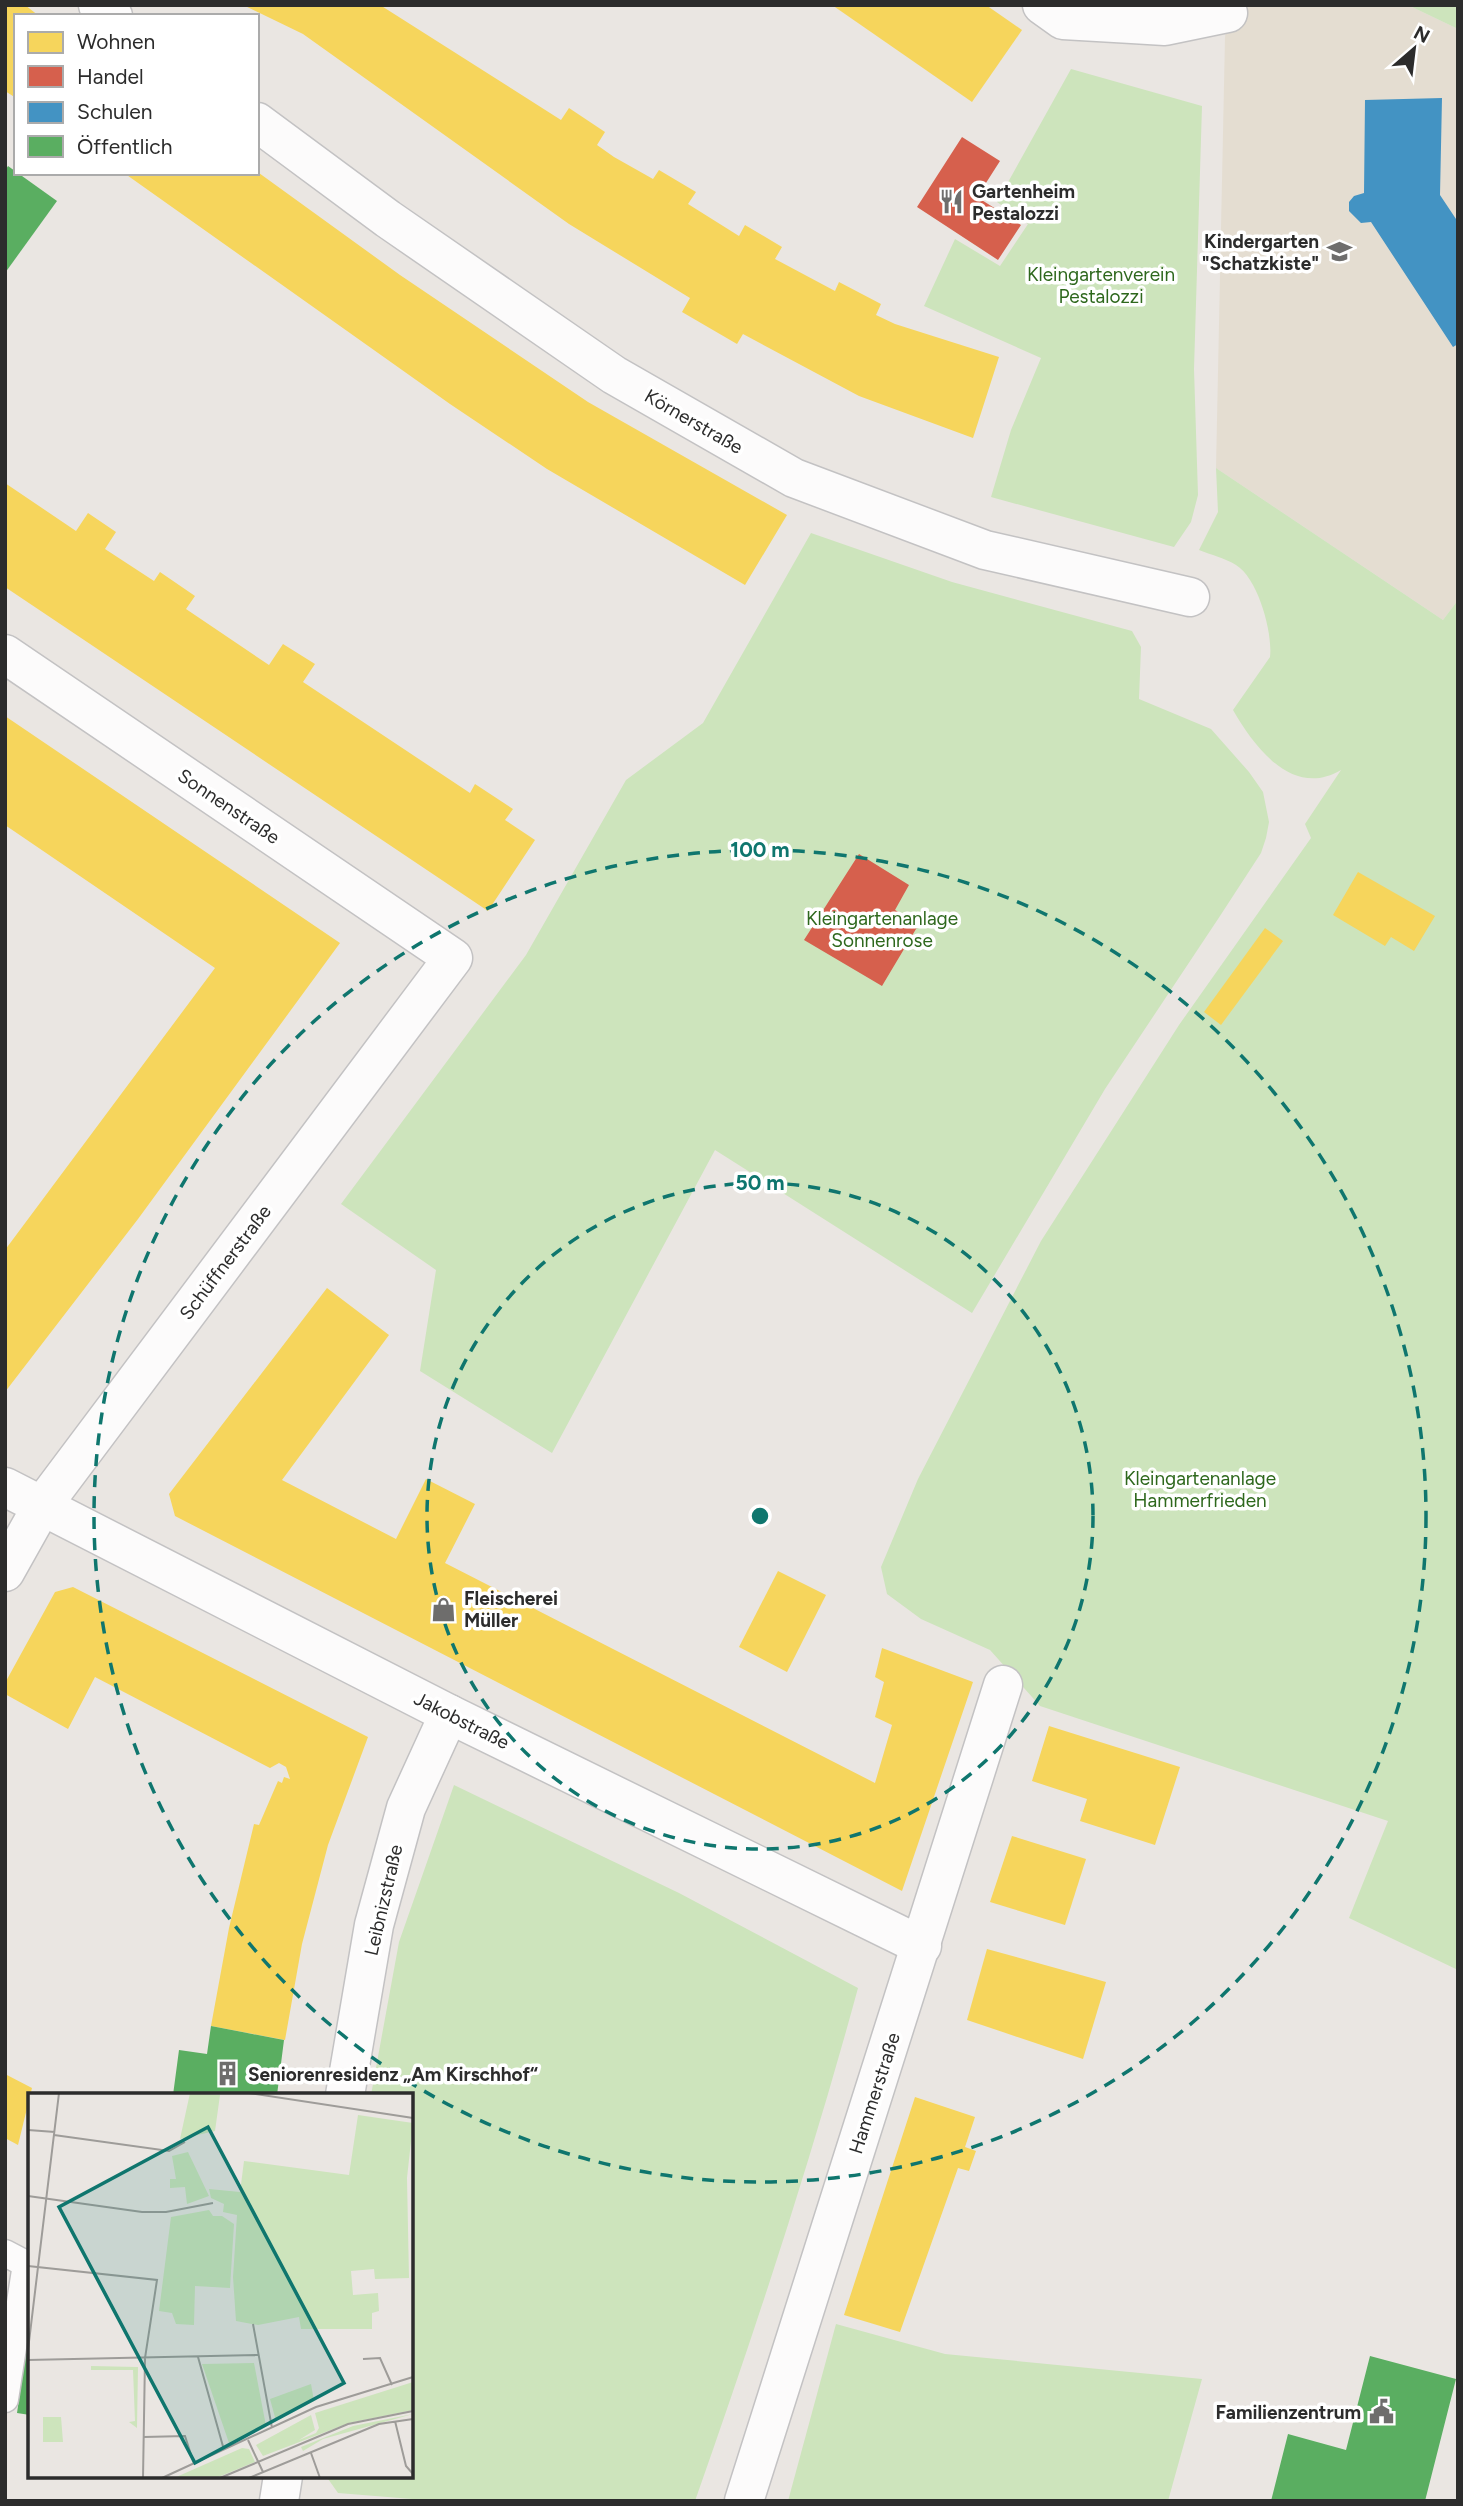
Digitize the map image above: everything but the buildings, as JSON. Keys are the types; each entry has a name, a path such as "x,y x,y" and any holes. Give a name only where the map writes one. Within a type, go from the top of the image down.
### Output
{"street":[{"path":"1042,5 1062,20 1165,26 1228,13"},
{"name":"Körnerstraße","path":"259,123 388,219 614,375 794,478 985,550 1190,597"},
{"name":"Sonnenstraße","path":"5,654 453,958"},
{"name":"Schüffnerstraße","path":"5,1572 42,1506 453,958"},
{"name":"Jakobstraße","path":"5,1487 449,1714 922,1946"},
{"name":"Hammerstraße","path":"744,2501 1003,1685"},
{"name":"Leibnizstraße","path":"345,2093 374,1925 406,1808 449,1714"},
{"path":"279,2501 283,2478"}],"lane":[{"path":"5,2253 26,2264 5,2399"}],"shaded area":[{"name":"Kindergarten \"Schatzkiste\"","path":"1230,5 1410,6 1458,29 1458,600 1443,620 1216,468 1225,37"}],"green space":[{"path":"1399,5 1458,5 1458,29 1410,6"},
{"name":"Kleingartenverein Pestalozzi","path":"1071,69 1202,106 1194,369 1198,495 1191,522 1174,547 991,497 1011,430 1041,358 924,306 955,239 1000,266 1028,224 997,202"},
{"name":"Kleingartenanlage Hammerfrieden","path":"1216,468 1443,620 1458,600 1458,1970 1349,1918 1388,1821 1040,1706 990,1650 921,1619 887,1594 881,1567 918,1479 1041,1241 1179,1025 1311,838 1305,824 1341,770 1324,777 1308,778 1292,774 1265,754 1233,710 1270,657 1270,647 1262,607 1251,581 1236,565 1199,550 1218,512"},
{"name":"Kleingartenanlage Sonnenrose","path":"811,533 952,582 1132,631 1141,647 1139,699 1211,729 1263,792 1269,822 1266,838 1261,853 1105,1089 972,1313 715,1150 552,1453 420,1371 436,1270 341,1204 526,955 626,780 703,723"},
{"path":"454,1785 679,1893 858,1988 781,2246 695,2501 437,2501 338,2493 327,2478 413,2478 413,2093 371,2093 399,1942"},
{"path":"836,2324 945,2354 1202,2379 1168,2501 788,2501"}],"place":[{"name":"Gartenheim Pestalozzi","path":"952,202"},
{"name":"Kindergarten \"Schatzkiste\"","path":"1339,252"},
{"name":"Fleischerei Müller","path":"444,1609"},
{"name":"Seniorenresidenz „Am Kirschhof“","path":"228,2074"},
{"name":"Familienzentrum","path":"1381,2412"}]}
